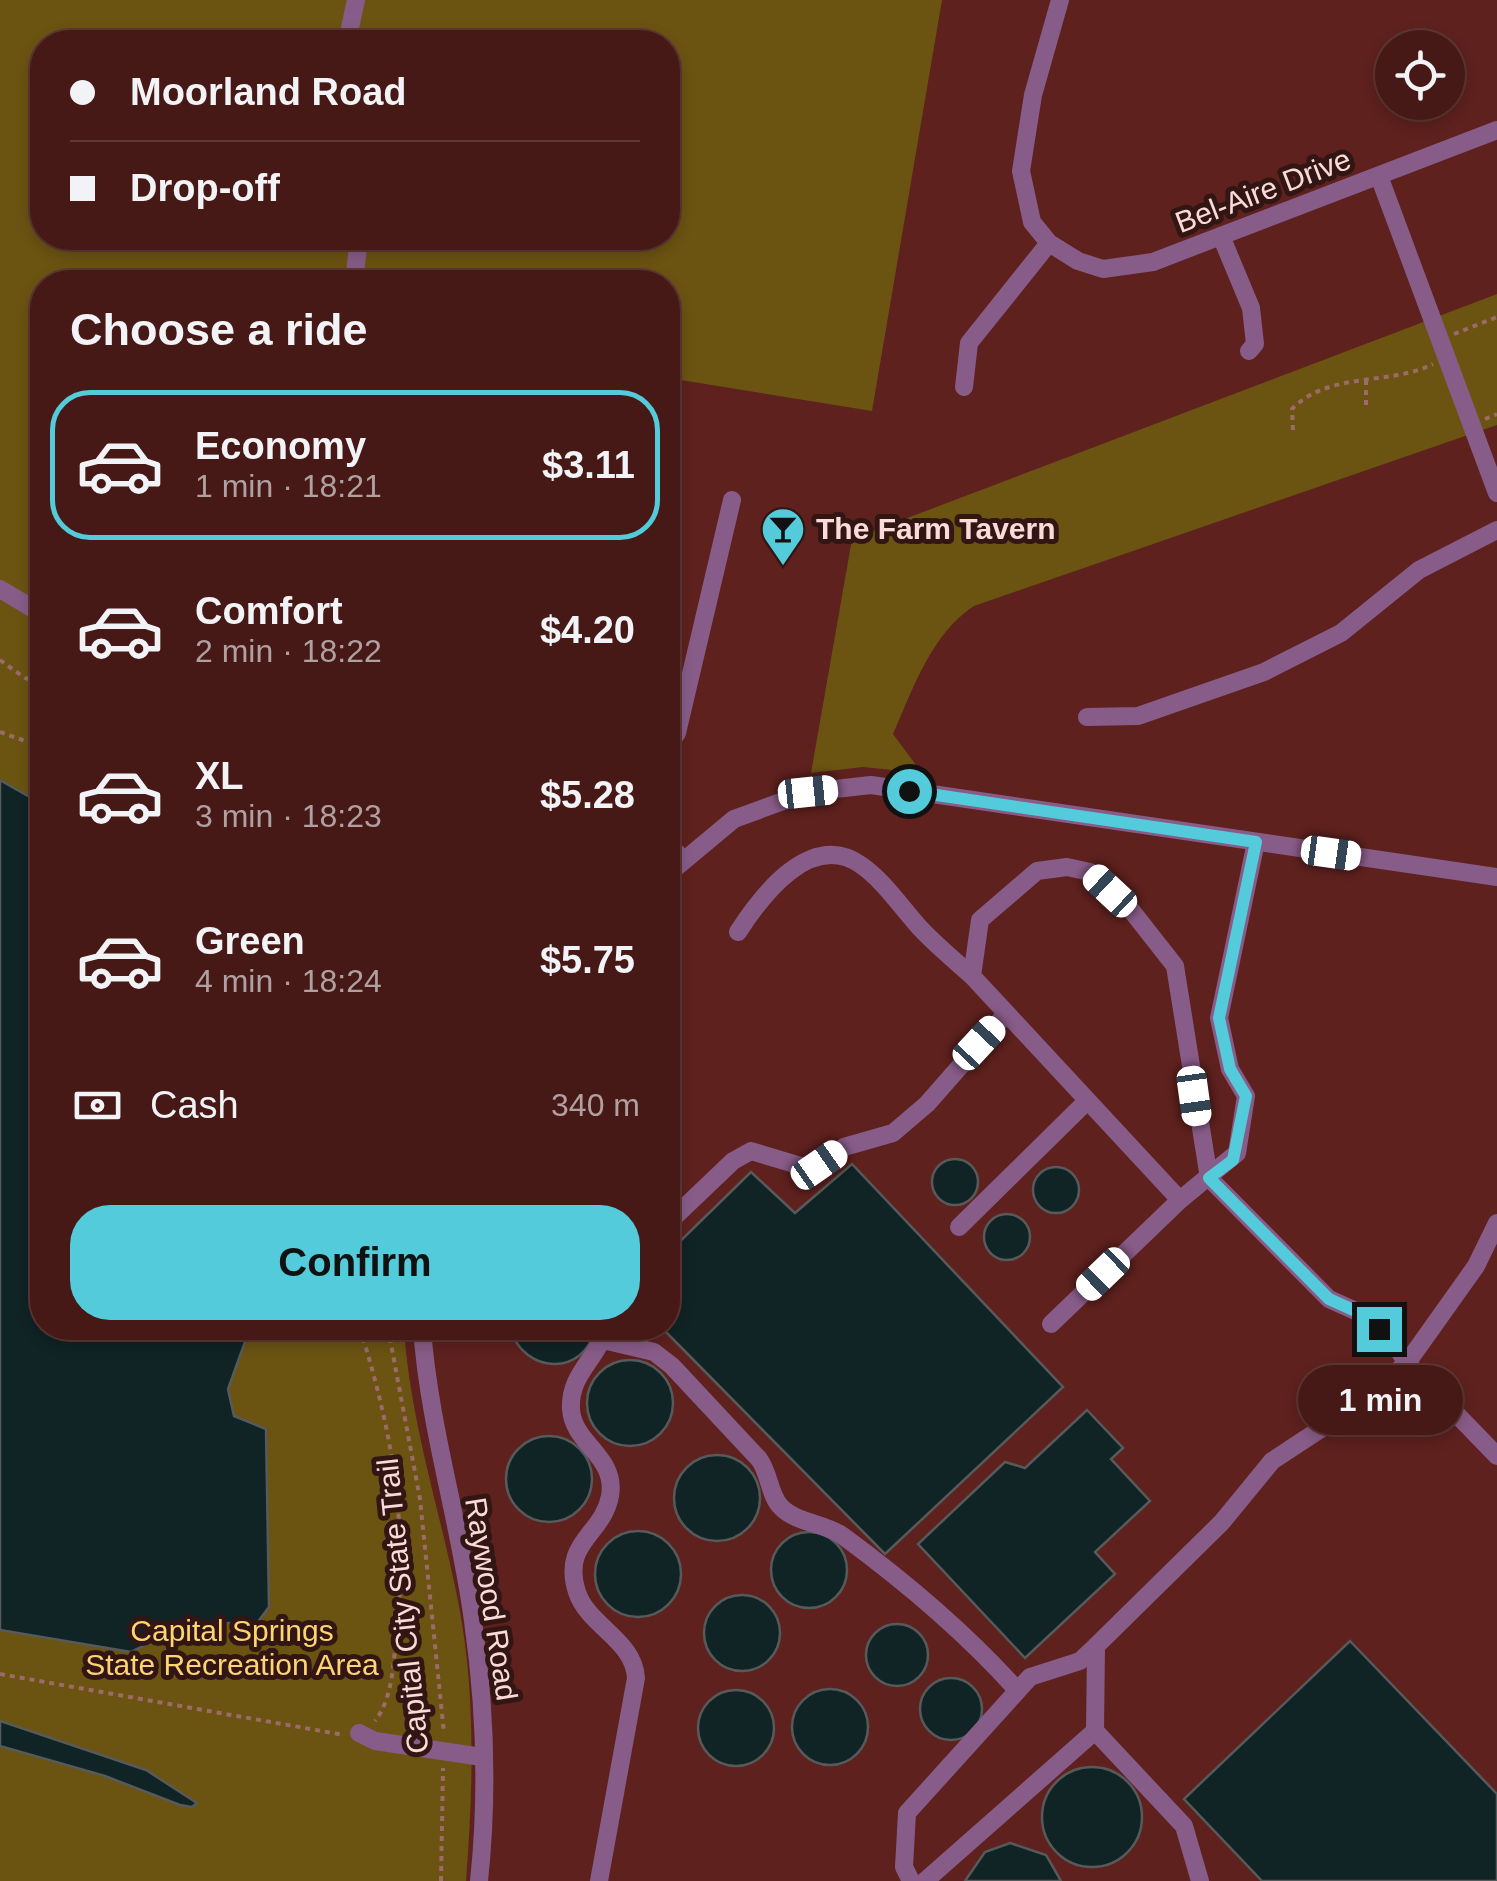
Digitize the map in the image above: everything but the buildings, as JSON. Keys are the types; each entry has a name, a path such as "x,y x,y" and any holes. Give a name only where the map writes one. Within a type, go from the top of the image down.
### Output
{"street":[{"path":"350,30 356,0"},
{"path":"964,387 969,343 1049,242 1032,222 1021,171 1032,95 1060,0"},
{"name":"Bel-Aire Drive","path":"1049,242 1078,261 1103,269 1153,262 1497,130"},
{"path":"1379,176 1497,493"},
{"path":"1221,236 1254,316 1255,344 1249,351"},
{"path":"680,719 732,500"},
{"path":"1087,717 1138,716 1264,672 1341,633 1419,570 1497,530"},
{"path":"0,589 30,607"},
{"path":"680,864 734,819 808,792 871,785 1497,877"},
{"path":"1052,1324 1180,1200 1233,1160 1244,1113 1244,1088 1230,1069 1219,1018 1256,842"},
{"path":"680,856 684,860"},
{"path":"738,932 754,906 798,865 813,857 834,856 856,862 874,875 923,932 972,976 1180,1200"},
{"path":"972,976 980,920 1010,890 1038,870 1067,867 1090,872 1131,910 1174,966 1209,1178 1329,1299 1360,1313 1391,1340 1406,1363 1497,1456"},
{"path":"680,1212 733,1161 750,1151 800,1166 819,1165 844,1147 893,1133 927,1104 1006,1014"},
{"path":"958,1227 1086,1102"},
{"path":"912,1881 904,1867 907,1813 1030,1677 1080,1661 1222,1522 1272,1461 1348,1411 1406,1363 1493,1243 1497,1223"},
{"name":"Raywood Road","path":"423,1340 426,1387 473,1620 482,1757 479,1881"},
{"path":"599,1881 636,1678 634,1660 579,1598 574,1580 574,1558 610,1498 610,1472 571,1413 572,1390 580,1368 600,1340"},
{"path":"621,1340 654,1352 672,1366 759,1459 769,1473 774,1499 784,1511 838,1533 946,1614 1018,1690"},
{"path":"1096,1646 1095,1731 1184,1826 1200,1881"},
{"path":"925,1881 1095,1731"},
{"path":"360,1733 375,1741 482,1757"}],"path":[{"path":"1293,430 1292,409 1303,398 1352,380 1411,375 1443,348 1497,317"},
{"path":"1366,380 1366,405"},
{"path":"0,660 30,679"},
{"path":"0,732 30,743"},
{"path":"0,1674 334,1737 360,1733 378,1718 391,1684 404,1566 399,1496 377,1382 364,1340"},
{"name":"Capital City State Trail","path":"390,1340 420,1499 444,1718 442,1881"}],"green space":[{"name":"Capital Springs State Recreation Area","path":"0,0 942,0 872,411 680,380 680,270 30,270 30,1340 405,1340 419,1433 459,1606 468,1674 471,1778 466,1881 0,1881"},
{"path":"1497,294 1497,425 974,606 946,631 935,647 893,734 922,773 863,767 811,773 852,539"}],"water":[{"path":"0,780 30,797 30,1340 246,1340 228,1389 234,1416 266,1429 269,1607 257,1623 191,1623 131,1652 0,1630"},
{"path":"955,1159 972,1165 978,1182 972,1199 955,1205 938,1199 932,1182 938,1165"},
{"path":"852,1164 1063,1387 885,1554 674,1340 680,1340 680,1241 751,1172 795,1213"},
{"path":"1056,1167 1073,1173 1079,1190 1073,1207 1056,1213 1039,1207 1033,1190 1039,1173"},
{"path":"1007,1214 1024,1220 1030,1237 1024,1254 1007,1260 990,1254 984,1237 990,1220"},
{"path":"516,1340 590,1340 579,1356 554,1364 527,1354"},
{"path":"630,1360 660,1373 673,1403 660,1433 630,1446 600,1433 587,1403 600,1373"},
{"path":"1087,1410 1123,1448 1111,1459 1150,1501 1095,1552 1115,1574 1025,1658 918,1544 1005,1462 1025,1468"},
{"path":"549,1436 579,1449 592,1479 579,1509 549,1522 519,1509 506,1479 519,1449"},
{"path":"717,1455 747,1468 760,1498 747,1528 717,1541 687,1528 674,1498 687,1468"},
{"path":"638,1531 668,1544 681,1574 668,1604 638,1617 608,1604 595,1574 608,1544"},
{"path":"809,1532 836,1543 847,1570 836,1597 809,1608 782,1597 771,1570 782,1543"},
{"path":"742,1595 769,1606 780,1633 769,1660 742,1671 715,1660 704,1633 715,1606"},
{"path":"897,1624 919,1633 928,1655 919,1677 897,1686 875,1677 866,1655 875,1633"},
{"path":"1350,1641 1497,1794 1497,1881 1262,1881 1184,1799"},
{"path":"951,1678 973,1687 982,1709 973,1731 951,1740 929,1731 920,1709 929,1687"},
{"path":"830,1689 857,1700 868,1727 857,1754 830,1765 803,1754 792,1727 803,1700"},
{"path":"736,1690 763,1701 774,1728 763,1755 736,1766 709,1755 698,1728 709,1701"},
{"path":"0,1721 146,1770 197,1803 192,1807 180,1805 105,1776 0,1746"},
{"path":"1092,1767 1111,1771 1127,1782 1138,1798 1142,1817 1138,1836 1127,1852 1111,1863 1092,1867 1073,1863 1057,1852 1046,1836 1042,1817 1046,1798 1057,1782 1073,1771"},
{"path":"1010,1843 1046,1855 1061,1881 965,1881 985,1852"}],"place":[{"name":"The Farm Tavern","path":"783,567"}],"route":[{"path":"909,791 1256,842 1219,1018 1230,1069 1244,1088 1244,1113 1233,1160 1209,1178 1329,1299 1360,1313 1379,1329"}]}
